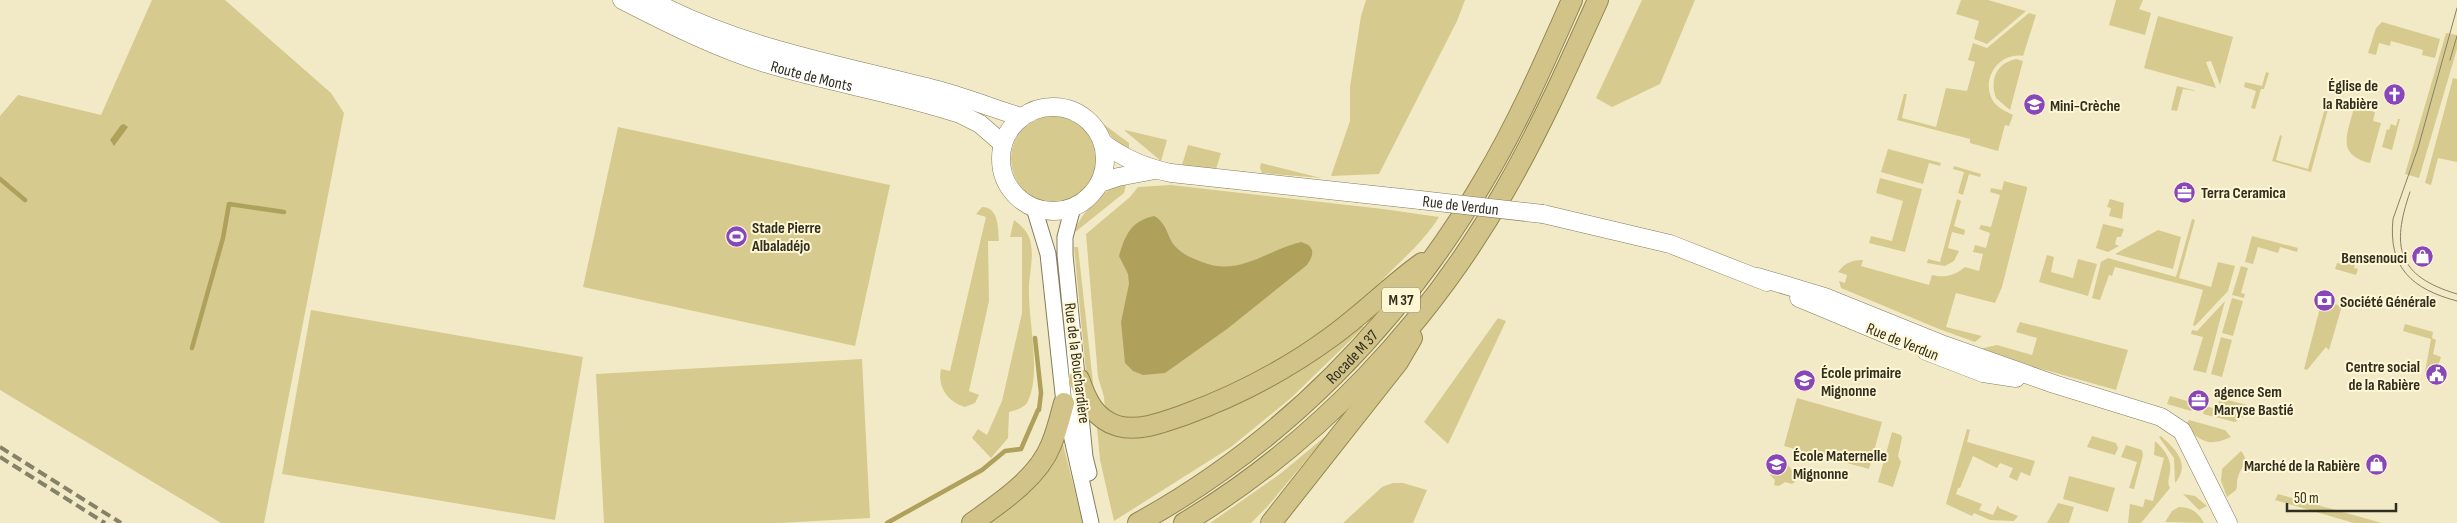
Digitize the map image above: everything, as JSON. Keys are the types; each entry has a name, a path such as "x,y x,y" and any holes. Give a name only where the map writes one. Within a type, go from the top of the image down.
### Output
{"highway":[{"name":"Rocade M 37","path":"1138,523 1224,469 1311,398 1370,338 1440,250 1485,179 1572,0"},
{"name":"Rocade M 37","path":"1184,523 1253,476 1319,421 1374,367 1437,292 1475,240 1510,182 1558,88 1598,0"},
{"path":"1079,379 1088,403 1104,419 1117,426 1143,427 1178,417 1236,394 1308,353 1351,322 1391,286 1440,250"},
{"path":"1271,523 1398,362 1437,292"},
{"path":"972,523 1019,486 1044,458 1051,445 1064,404"}],"main road":[{"name":"Route de Monts","path":"622,0 661,21 740,55 802,74 960,114 980,124 1003,144"},
{"name":"Route de Monts","path":"651,0 699,23 771,48 937,90 1021,117"},
{"path":"1044,107 1071,109 1090,121 1103,143 1106,157 1100,183 1093,193 1072,207 1060,211 1034,208 1016,196 1007,183 1002,168 1003,144 1007,134 1021,117 1044,107"},
{"name":"Rue de Verdun","path":"1103,143 1124,157 1155,170 1543,214 1670,244 1758,277 1825,297 1944,345 2054,384 2161,417 2182,431 2228,523"},
{"name":"Rue de Verdun","path":"1100,183 1118,177 1155,170"}],"street":[{"name":"Rue de la Bouchardière","path":"1072,207 1065,237 1065,255 1091,501 1091,523"},
{"name":"Rue de la Bouchardière","path":"1034,208 1048,254 1064,404 1091,501 1101,523"}],"shaded area":[{"path":"152,0 225,0 331,93 344,113 264,523 221,523 0,390 0,116 18,95 101,115"},
{"path":"1366,0 1465,0 1457,21 1379,174 1331,176 1350,121 1350,87 1361,16"},
{"path":"1642,0 1695,0 1660,84 1612,107 1596,98"},
{"path":"1961,0 1988,0 2026,11 1987,44 1974,39 1979,21 1956,14"},
{"path":"2116,0 2143,0 2139,9 2151,13 2145,35 2109,25"},
{"path":"2029,13 2036,15 2023,56 2006,58 1994,69 1990,76 1990,93 1993,101 2013,115 2009,126 2005,125 1998,151 1970,143 1970,139 1897,120 1904,94 1907,94 1902,118 1936,127 1946,88 1967,91 1975,62 1968,60 1973,43 1987,48"},
{"path":"2158,16 2233,37 2220,85 2211,61 2206,62 2216,88 2144,68"},
{"path":"2382,22 2440,39 2435,58 2422,55 2423,50 2391,41 2390,46 2379,43 2376,55 2368,53 2376,28"},
{"path":"2446,33 2457,35 2457,49 2419,178 2405,174"},
{"path":"2016,59 2023,61 2010,110 1996,98 1994,78 1999,68 2009,61"},
{"path":"2266,72 2269,73 2264,89 2261,89 2255,109 2251,108 2256,91 2244,87 2245,82 2262,86"},
{"path":"2453,78 2457,79 2457,162 2438,158 2431,185 2425,183"},
{"path":"2177,86 2197,91 2183,89 2177,111 2171,110"},
{"path":"2327,101 2330,102 2311,172 2272,161 2280,135 2282,136 2276,160 2308,169"},
{"path":"2354,107 2375,112 2373,121 2381,123 2370,163 2359,159 2348,148 2347,134"},
{"path":"1054,116 1070,119 1078,123 1090,135 1094,143 1097,159 1094,175 1090,183 1078,195 1070,199 1054,202 1038,199 1030,195 1018,183 1014,175 1011,159 1014,143 1018,135 1030,123 1038,119"},
{"path":"2398,119 2400,119 2392,150 2382,147 2387,129 2389,130 2391,124 2396,126"},
{"path":"1102,123 1129,143 1129,152 1118,146"},
{"path":"124,124 128,127 114,146 110,140 121,125"},
{"name":"Stade Pierre Albaladéjo","path":"618,127 890,185 855,346 583,287"},
{"path":"1125,131 1167,140 1161,161"},
{"path":"1188,145 1221,153 1216,169 1182,165"},
{"path":"1888,149 1941,163 1940,166 1929,163 1923,184 1881,172"},
{"path":"1261,163 1321,178 1262,173"},
{"path":"1954,166 1981,174 1980,177 1969,174 1963,195 1958,193 1964,172 1953,169"},
{"path":"1880,178 1922,189 1905,252 1869,243 1871,236 1892,241 1903,201 1876,193"},
{"path":"1127,180 1124,193 1074,233 1082,216 1102,195"},
{"path":"2004,181 2027,187 2027,189 2002,287 1995,303 1956,293 1946,327 1982,336 1975,342 1841,288 1839,281 1845,283 1847,275 1838,272 1843,266 1852,261 1859,260 1863,260 1861,266 1929,285 1932,275 1949,276 1965,267 1979,271 1983,254 1973,252 1975,245 1986,248 1990,233 1979,229 1981,225 1991,227 2000,195 1990,192 1991,188 2002,190"},
{"path":"1171,185 1439,217 1408,255 1373,289 1348,311 1295,350 1238,382 1208,395 1150,417 1141,419 1131,418 1105,408 1098,377 1086,234 1130,197 1138,187"},
{"path":"1957,199 1961,201 1954,226 1965,230 1964,235 1952,232 1948,248 1959,251 1954,261 1945,266 1927,263 1928,259 1940,262"},
{"path":"2110,199 2124,203 2122,219 2109,216 2111,208 2107,207"},
{"path":"982,207 988,208 995,215 999,241 988,241 989,301 969,391 979,395 975,403 965,407 949,398 942,388 940,376 941,369 950,371 986,217 976,214"},
{"path":"1154,216 1165,227 1171,241 1180,251 1196,260 1215,266 1228,266 1253,261 1301,242 1311,248 1311,258 1307,265 1227,329 1165,373 1143,375 1133,371 1125,363 1121,322 1129,284 1128,274 1119,256 1127,235 1134,225"},
{"path":"2192,219 2195,220 2179,278 2211,287 2218,262 2235,266 2228,291 2195,326 2193,325 2203,290 2200,289 2115,267 2112,276 2109,275 2100,300 2092,298 2101,262 2108,258 2176,277"},
{"path":"1014,220 1028,234 1032,251 1029,306 1034,377 1027,403 1023,407 1009,412 1008,438 991,458 972,438 978,429 987,435 1002,401 1022,313 1022,237 1010,237"},
{"path":"2103,224 2124,229 2121,237 2117,237 2115,244 2119,246 2108,252 2096,248"},
{"path":"2158,230 2181,237 2173,269 2115,254"},
{"path":"2252,236 2298,248 2297,252 2280,247 2278,253 2258,247 2253,264 2245,262"},
{"path":"1074,247 1078,247 1095,401 1087,382"},
{"path":"2047,255 2054,257 2051,272 2073,278 2078,259 2097,264 2088,296 2039,282"},
{"path":"2344,262 2355,264 2354,268 2358,269 2356,275 2335,269 2337,263 2343,264"},
{"path":"2241,266 2248,268 2241,293 2245,294 2244,298 2232,295"},
{"path":"2232,298 2243,301 2233,336 2222,333"},
{"path":"2225,301 2206,373 2193,370 2203,337 2191,334 2192,330 2197,331"},
{"path":"2327,302 2342,306 2329,350 2326,347 2307,370 2304,369 2321,304 2326,305"},
{"path":"311,310 583,357 555,520 282,474"},
{"path":"1498,318 1506,321 1448,444 1424,422"},
{"path":"2020,322 2128,350 2116,390 1975,350 1997,345 2032,355 2037,338 2016,332"},
{"path":"2405,324 2433,332 2432,338 2436,340 2433,354 2441,357 2437,369 2430,367 2428,373 2425,372 2431,339 2403,331"},
{"path":"1362,326 1364,327 1291,398 1231,447 1114,521 1100,460 1097,427 1198,420 1217,414 1269,389 1321,356"},
{"path":"2221,337 2232,340 2222,377 2211,374"},
{"path":"862,359 870,518 779,523 604,523 596,374"},
{"path":"2170,396 2194,403 2191,411 2167,404"},
{"path":"1797,398 1882,422 1869,469 1784,446"},
{"path":"2220,398 2247,405 2243,417 2235,422 2203,414 2205,406 2217,409"},
{"path":"2189,420 2225,430 2231,437 2216,442 2201,439 2185,426"},
{"path":"1967,429 1970,430 1967,442 2035,461 2030,476 2021,472 2017,481 2009,477 2013,468 2000,463 1997,468 1973,456 1960,488 1958,488 1956,494 1982,504 1979,510 1993,515 1998,505 1999,508 2018,516 2014,521 1990,520 1974,513 1972,516 1946,504"},
{"path":"1892,432 1901,435 1902,438 1898,456 1901,462 1893,487 1878,482"},
{"path":"1328,434 1267,507 1251,523 1210,523 1280,474"},
{"path":"2092,436 2116,443 2118,448 2115,455 2087,447"},
{"path":"2161,436 2176,452 2182,463 2180,476 2175,483 2174,458 2159,437"},
{"path":"2155,441 2169,459 2168,482 2170,488 2141,523 2128,523 2130,504 2143,507 2145,499 2153,501 2164,458 2154,455"},
{"path":"1063,444 1083,523 983,523 1059,445"},
{"path":"2126,445 2142,450 2143,455 2134,489 2129,488 2137,462 2121,457"},
{"path":"2241,451 2245,461 2237,479 2236,490 2227,497 2221,481 2222,469"},
{"path":"1781,461 1787,464 1793,472 1795,482 1792,484 1785,482 1779,486 1774,485 1775,480 1770,475 1771,472 1776,470"},
{"path":"2069,476 2115,488 2108,512 2063,499"},
{"path":"1393,483 1403,483 1427,490 1413,523 1343,523 1382,487"},
{"path":"2183,494 2195,496 2207,506 2199,510"},
{"path":"2278,494 2382,523 2354,523 2275,500"},
{"path":"2058,503 2074,507 2069,523 2047,523"},
{"path":"2179,507 2194,511 2204,523 2165,522 2172,511"}],"waterway":[{"path":"0,179 25,200"},
{"path":"192,348 223,238 229,204 284,212"},
{"path":"1035,338 1041,393 1039,410"},
{"path":"887,523 982,470 1005,451 1021,449 1038,410"}],"tram line":[{"path":"2457,8 2418,148 2393,219 2392,236 2399,263 2406,274 2427,290 2457,301"},
{"path":"2450,60 2457,36"},
{"path":"2410,192 2401,229 2401,244 2404,257 2411,268 2422,278 2437,287 2457,294"}],"railway":[{"path":"0,447 121,523"},
{"path":"0,457 105,523"}],"place":[{"name":"Église de la Rabière","path":"2394,94"},
{"name":"Mini-Crèche","path":"2034,105"},
{"name":"Terra Ceramica","path":"2185,192"},
{"name":"Stade Pierre Albaladéjo","path":"736,236"},
{"name":"Bensenouci","path":"2423,257"},
{"name":"Société Générale","path":"2324,301"},
{"name":"Centre social de la Rabière","path":"2436,375"},
{"name":"École primaire Mignonne","path":"1805,381"},
{"name":"agence Sem Maryse Bastié","path":"2198,400"},
{"name":"École Maternelle Mignonne","path":"1777,464"},
{"name":"Marché de la Rabière","path":"2376,465"}]}
